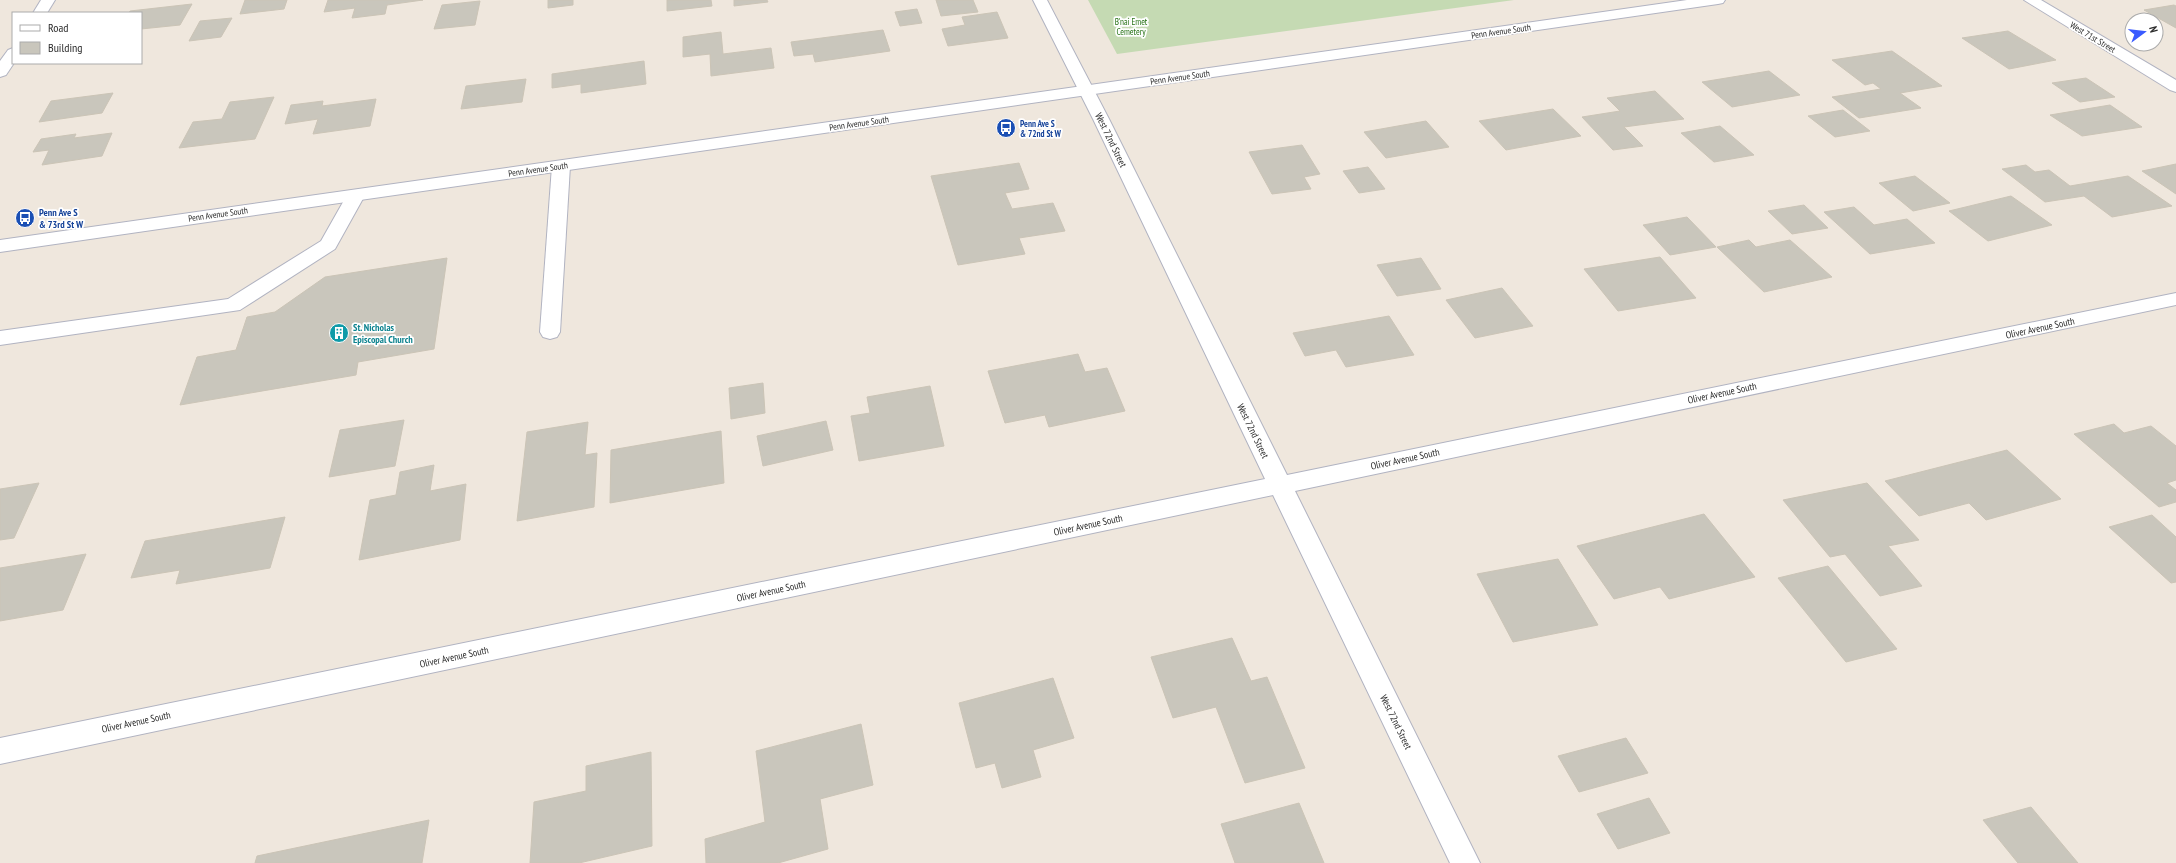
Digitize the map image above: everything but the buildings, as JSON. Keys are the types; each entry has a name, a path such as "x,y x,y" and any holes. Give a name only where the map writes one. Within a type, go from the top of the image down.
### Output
{"street":[{"path":"41,12 48,0"},
{"name":"West 72nd Street","path":"1040,0 1086,90 1465,863"},
{"name":"Penn Avenue South","path":"0,246 1718,0"},
{"name":"West 71st Street","path":"2031,0 2176,87"},
{"path":"0,72 12,54"},
{"path":"550,332 561,166"},
{"path":"0,338 233,305 328,245 356,195"},
{"name":"Oliver Avenue South","path":"0,751 2176,299"}],"green space":[{"name":"B'nai Emet Cemetery","path":"1088,0 1514,0 1117,54"}],"place":[{"name":"Penn Ave S & 72nd St W","path":"1006,128"},
{"name":"Penn Ave S & 73rd St W","path":"25,218"},
{"name":"St. Nicholas Episcopal Church","path":"339,333"}]}
